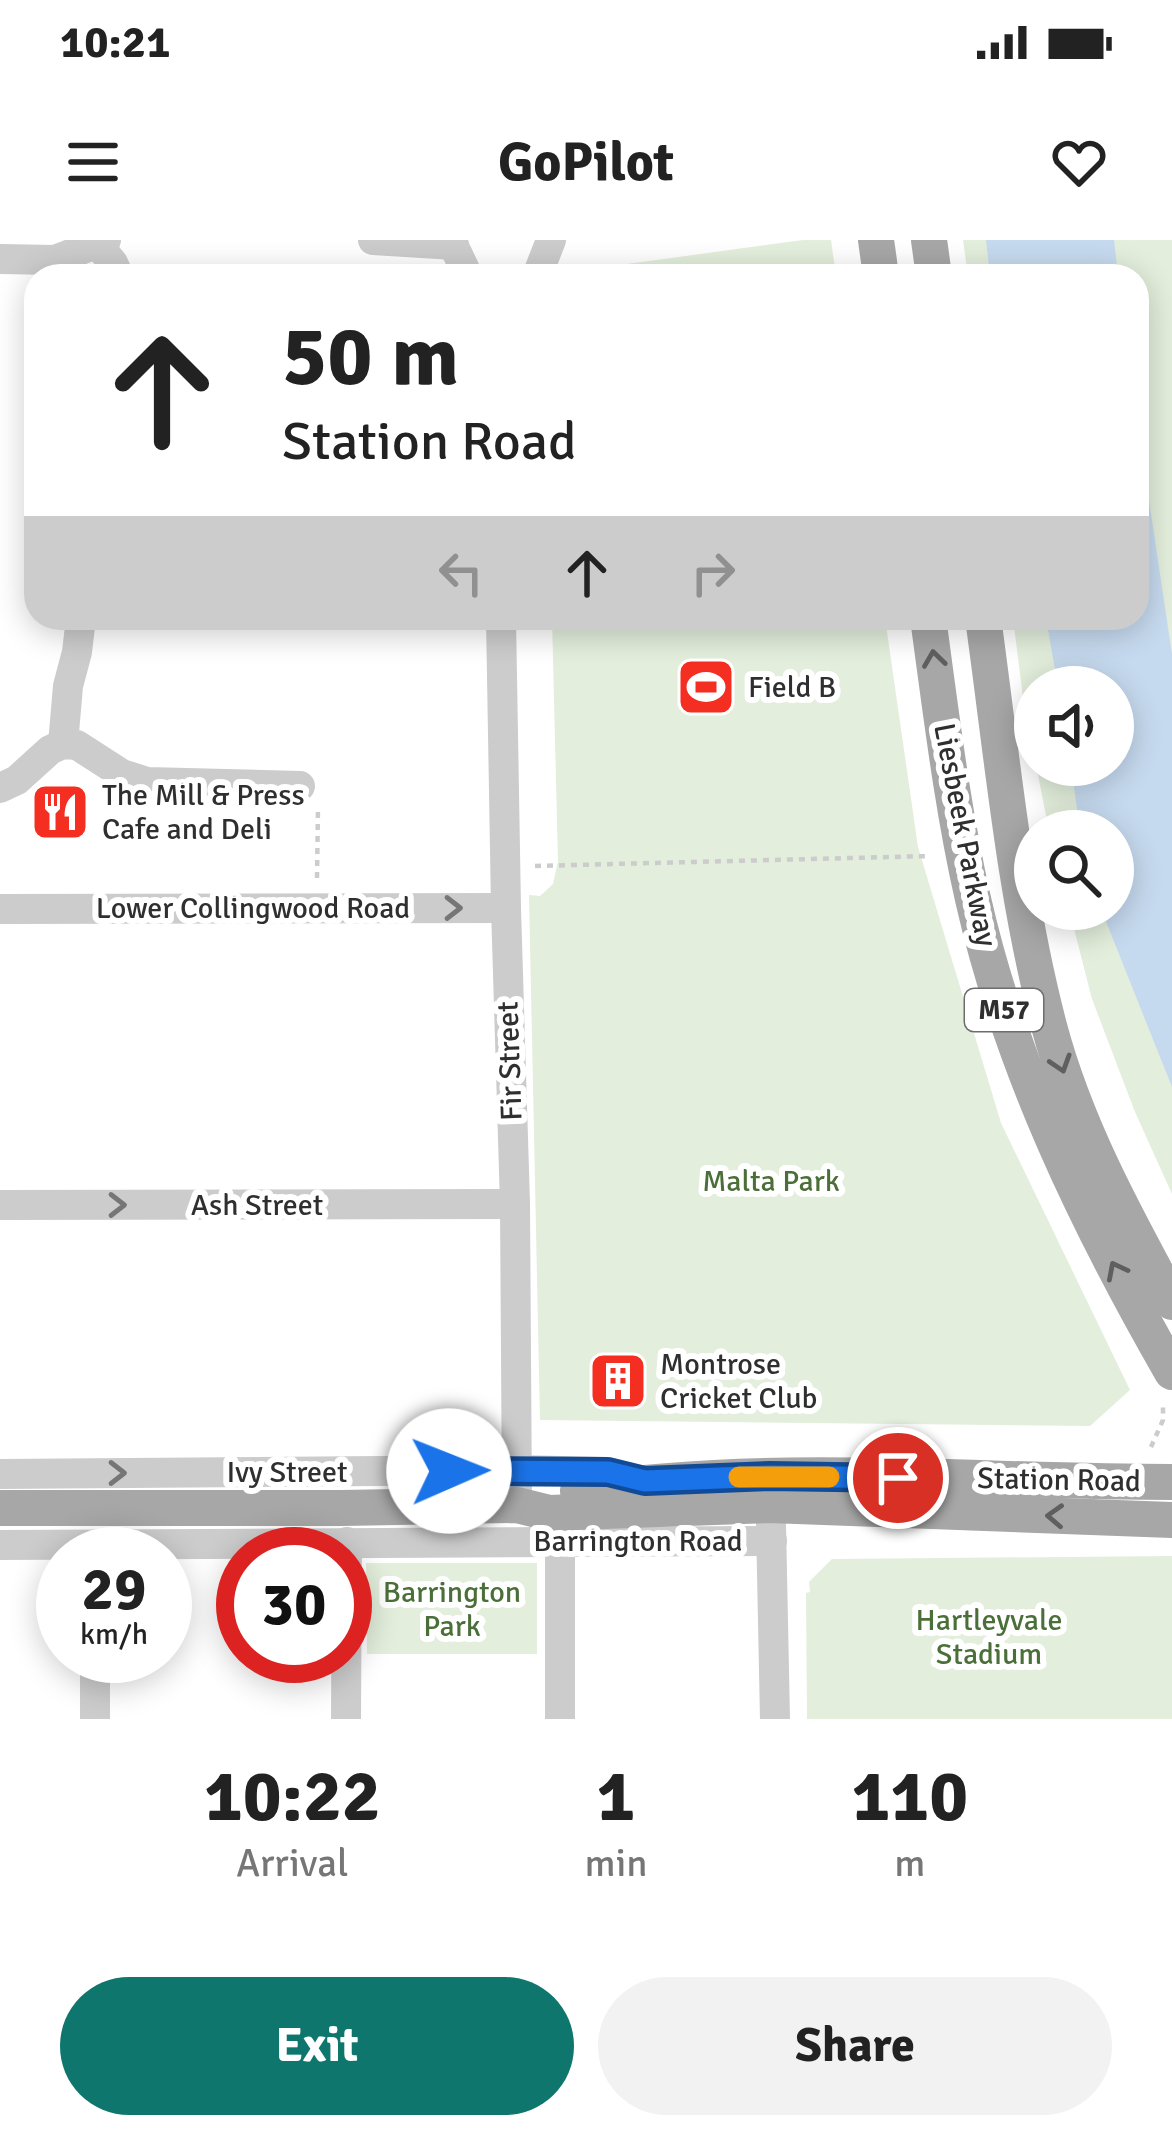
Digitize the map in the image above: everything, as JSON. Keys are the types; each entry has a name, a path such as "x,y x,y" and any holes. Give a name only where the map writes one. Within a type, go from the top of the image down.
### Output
{"main road":[{"name":"Liesbeek Parkway","path":"930,630 973,897 998,992 1070,1178 1172,1372"},
{"name":"Liesbeek Parkway","path":"985,630 1027,927 1049,1027 1092,1144 1172,1302"},
{"name":"Station Road","path":"0,1508 344,1525 516,1487 549,1495 645,1481 770,1507 1172,1520"},
{"name":"Station Road","path":"516,1487 549,1513 770,1507 1172,1482"}],"street":[{"path":"373,240 453,242"},
{"path":"0,259 55,260 99,241"},
{"path":"63,744 80,630"},
{"name":"Fir Street","path":"501,630 515,1204 516,1487"},
{"path":"0,788 63,744 77,745 122,774 147,782 301,786"},
{"name":"Lower Collingwood Road","path":"0,909 506,908"},
{"name":"Ash Street","path":"0,1205 515,1204"},
{"name":"Ivy Street","path":"0,1474 516,1487"},
{"path":"770,1507 775,1719"},
{"name":"Barrington Road","path":"192,1540 344,1525 560,1541 770,1507"},
{"path":"344,1525 346,1719"},
{"path":"560,1541 560,1719"},
{"name":"Barrington Road","path":"0,1545 36,1547"},
{"path":"95,1683 95,1719"}],"path":[{"path":"301,786 318,800 317,908"},
{"path":"505,866 930,856"}],"green space":[{"path":"831,240 834,264 627,264"},
{"path":"963,240 1172,240 1172,1194 1092,999 1074,930 1134,930 1134,810 1045,810 1040,786 1134,786 1134,666 1019,666 1014,630 1149,630 1149,264 966,264"},
{"name":"Malta Park","path":"552,630 887,630 918,847 1001,1123 1130,1390 1090,1426 540,1420 529,895 540,896 553,884 558,861"},
{"name":"Hartleyvale Stadium","path":"1172,1556 1172,1719 807,1719 806,1593 809,1582 832,1559"},
{"name":"Barrington Park","path":"372,1563 537,1563 537,1654 372,1654"}],"water":[{"path":"986,240 1114,240 1117,264 989,264"},
{"path":"1149,500 1172,654 1172,1087 1109,930 1134,930 1134,810 1077,810 1074,786 1134,786 1134,666 1054,666 1048,630 1149,630"}],"slow traffic":[{"path":"739,1477 829,1477"}],"place":[{"name":"Field B","path":"706,687"},
{"name":"The Mill & Press Cafe and Deli","path":"60,812"},
{"name":"Montrose Cricket Club","path":"618,1381"}],"route":[{"path":"449,1471 608,1472 645,1481 898,1478"}]}
